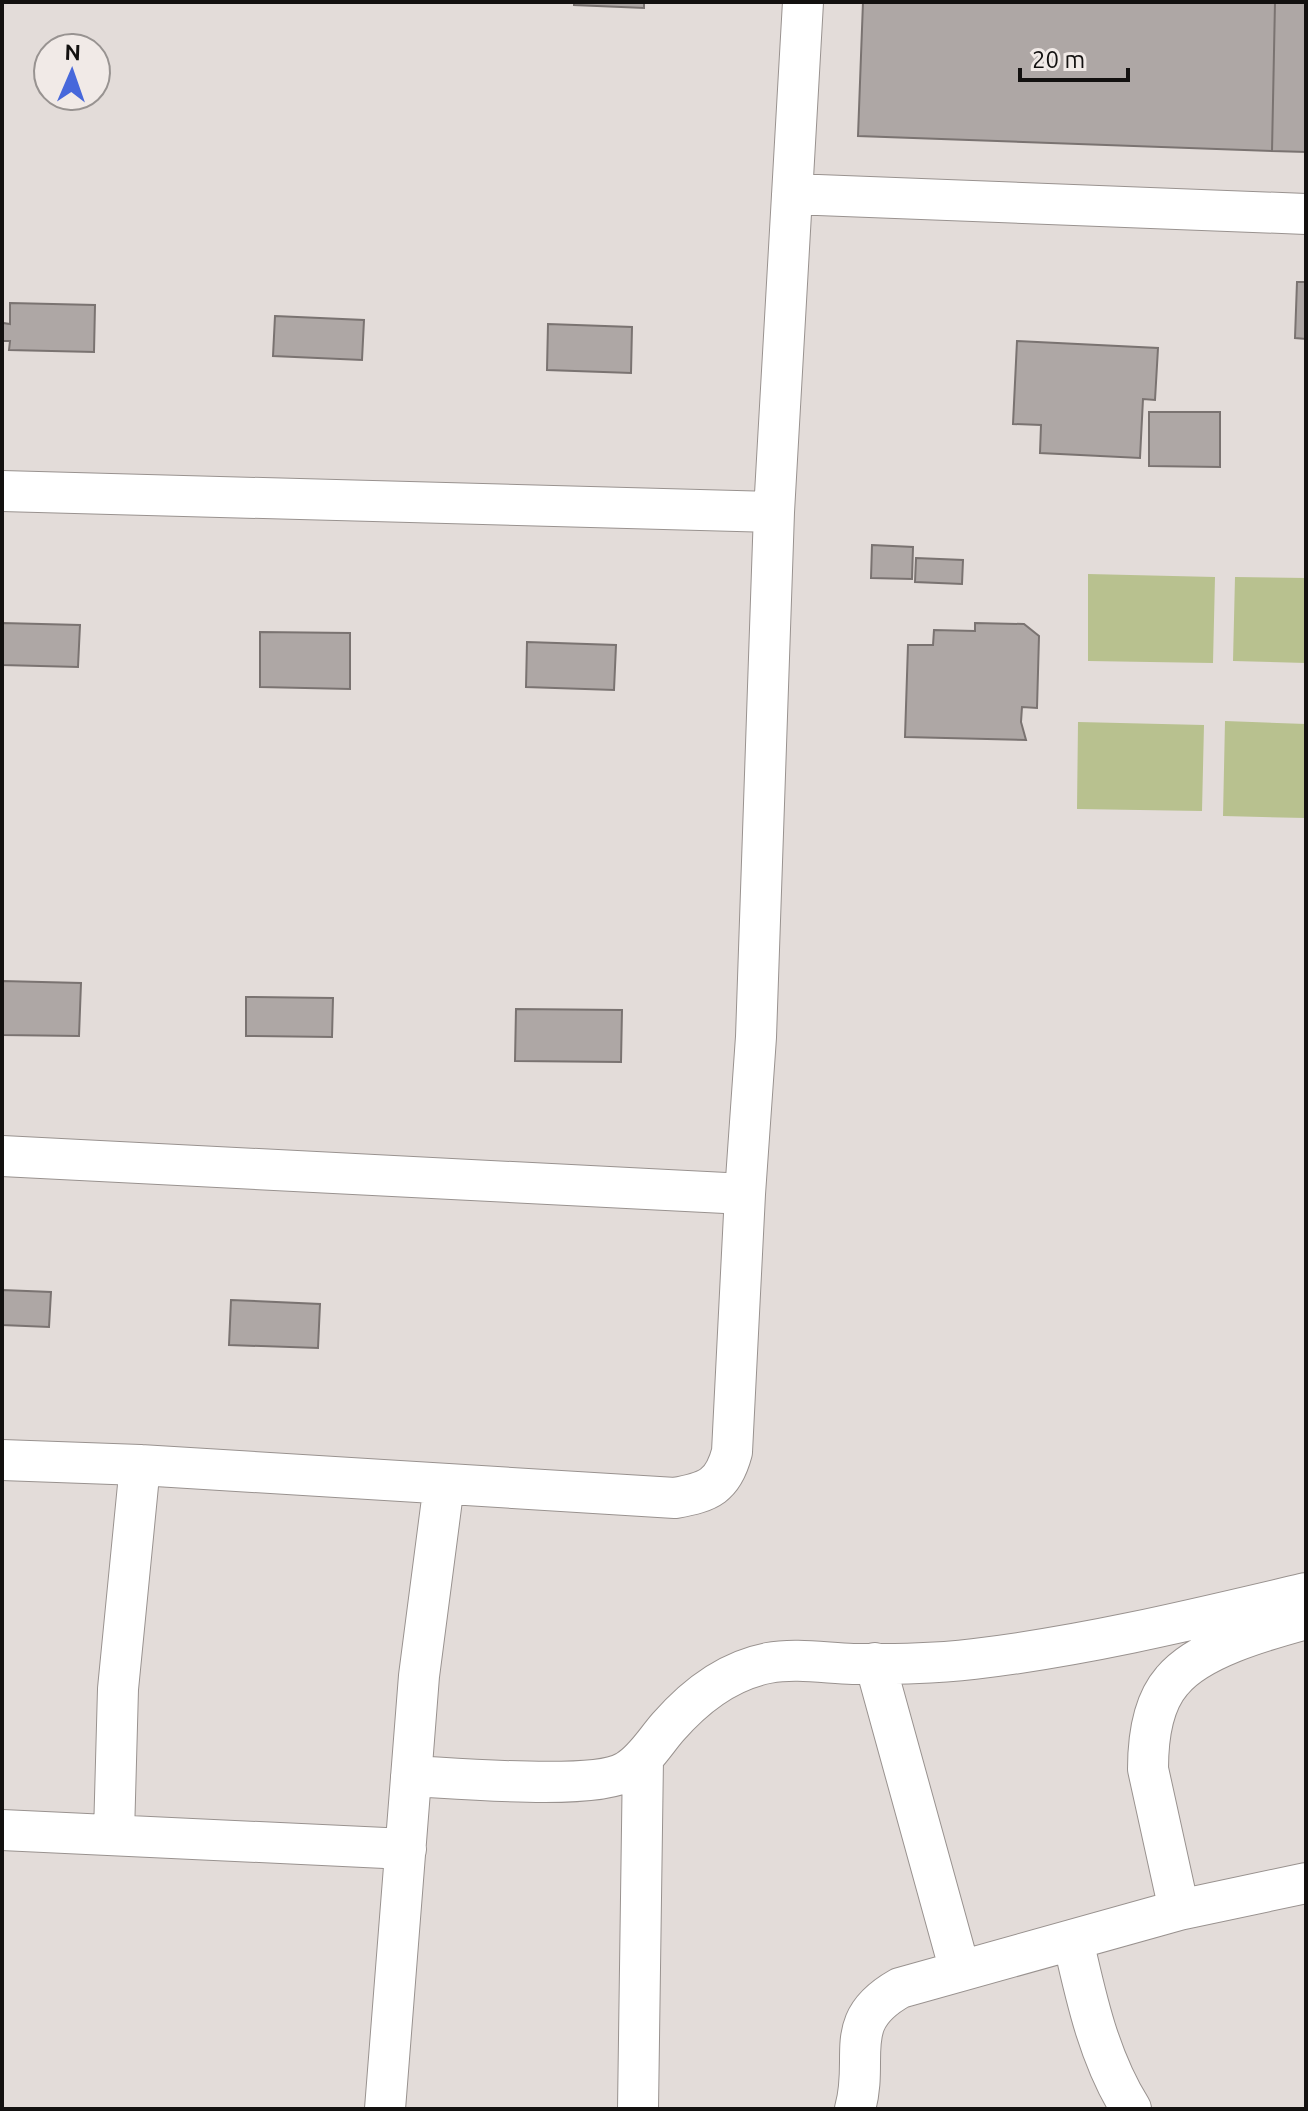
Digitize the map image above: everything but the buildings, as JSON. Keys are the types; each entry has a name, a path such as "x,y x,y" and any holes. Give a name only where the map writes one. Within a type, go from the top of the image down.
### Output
{"street":[{"path":"2,1460 140,1465 675,1498 697,1494 718,1483 728,1469 732,1452 756,1037 774,512 803,2"},
{"path":"792,194 1306,214"},
{"path":"2,491 774,512"},
{"path":"2,1156 745,1194"},
{"path":"114,1834 118,1689 140,1465"},
{"path":"385,2109 419,1676 444,1484"},
{"path":"411,1776 607,1780 627,1772 643,1758 670,1725 708,1689 744,1669 771,1663 971,1659 1083,1642 1306,1593"},
{"path":"1179,1910 1148,1769 1148,1746 1159,1703 1170,1682 1200,1659 1238,1641 1306,1619"},
{"path":"875,1663 960,1971"},
{"path":"638,2109 643,1758"},
{"path":"2,1830 406,1849"},
{"path":"855,2109 862,2032 871,2009 900,1988 1179,1910 1306,1883"},
{"path":"1073,1940 1086,1999 1115,2082 1131,2109"}],"green space":[{"path":"1088,574 1215,577 1213,663 1088,661"},
{"path":"1235,577 1306,578 1306,663 1233,661"},
{"path":"1225,721 1306,724 1306,818 1223,816"},
{"path":"1078,722 1204,725 1202,811 1077,809"}]}
